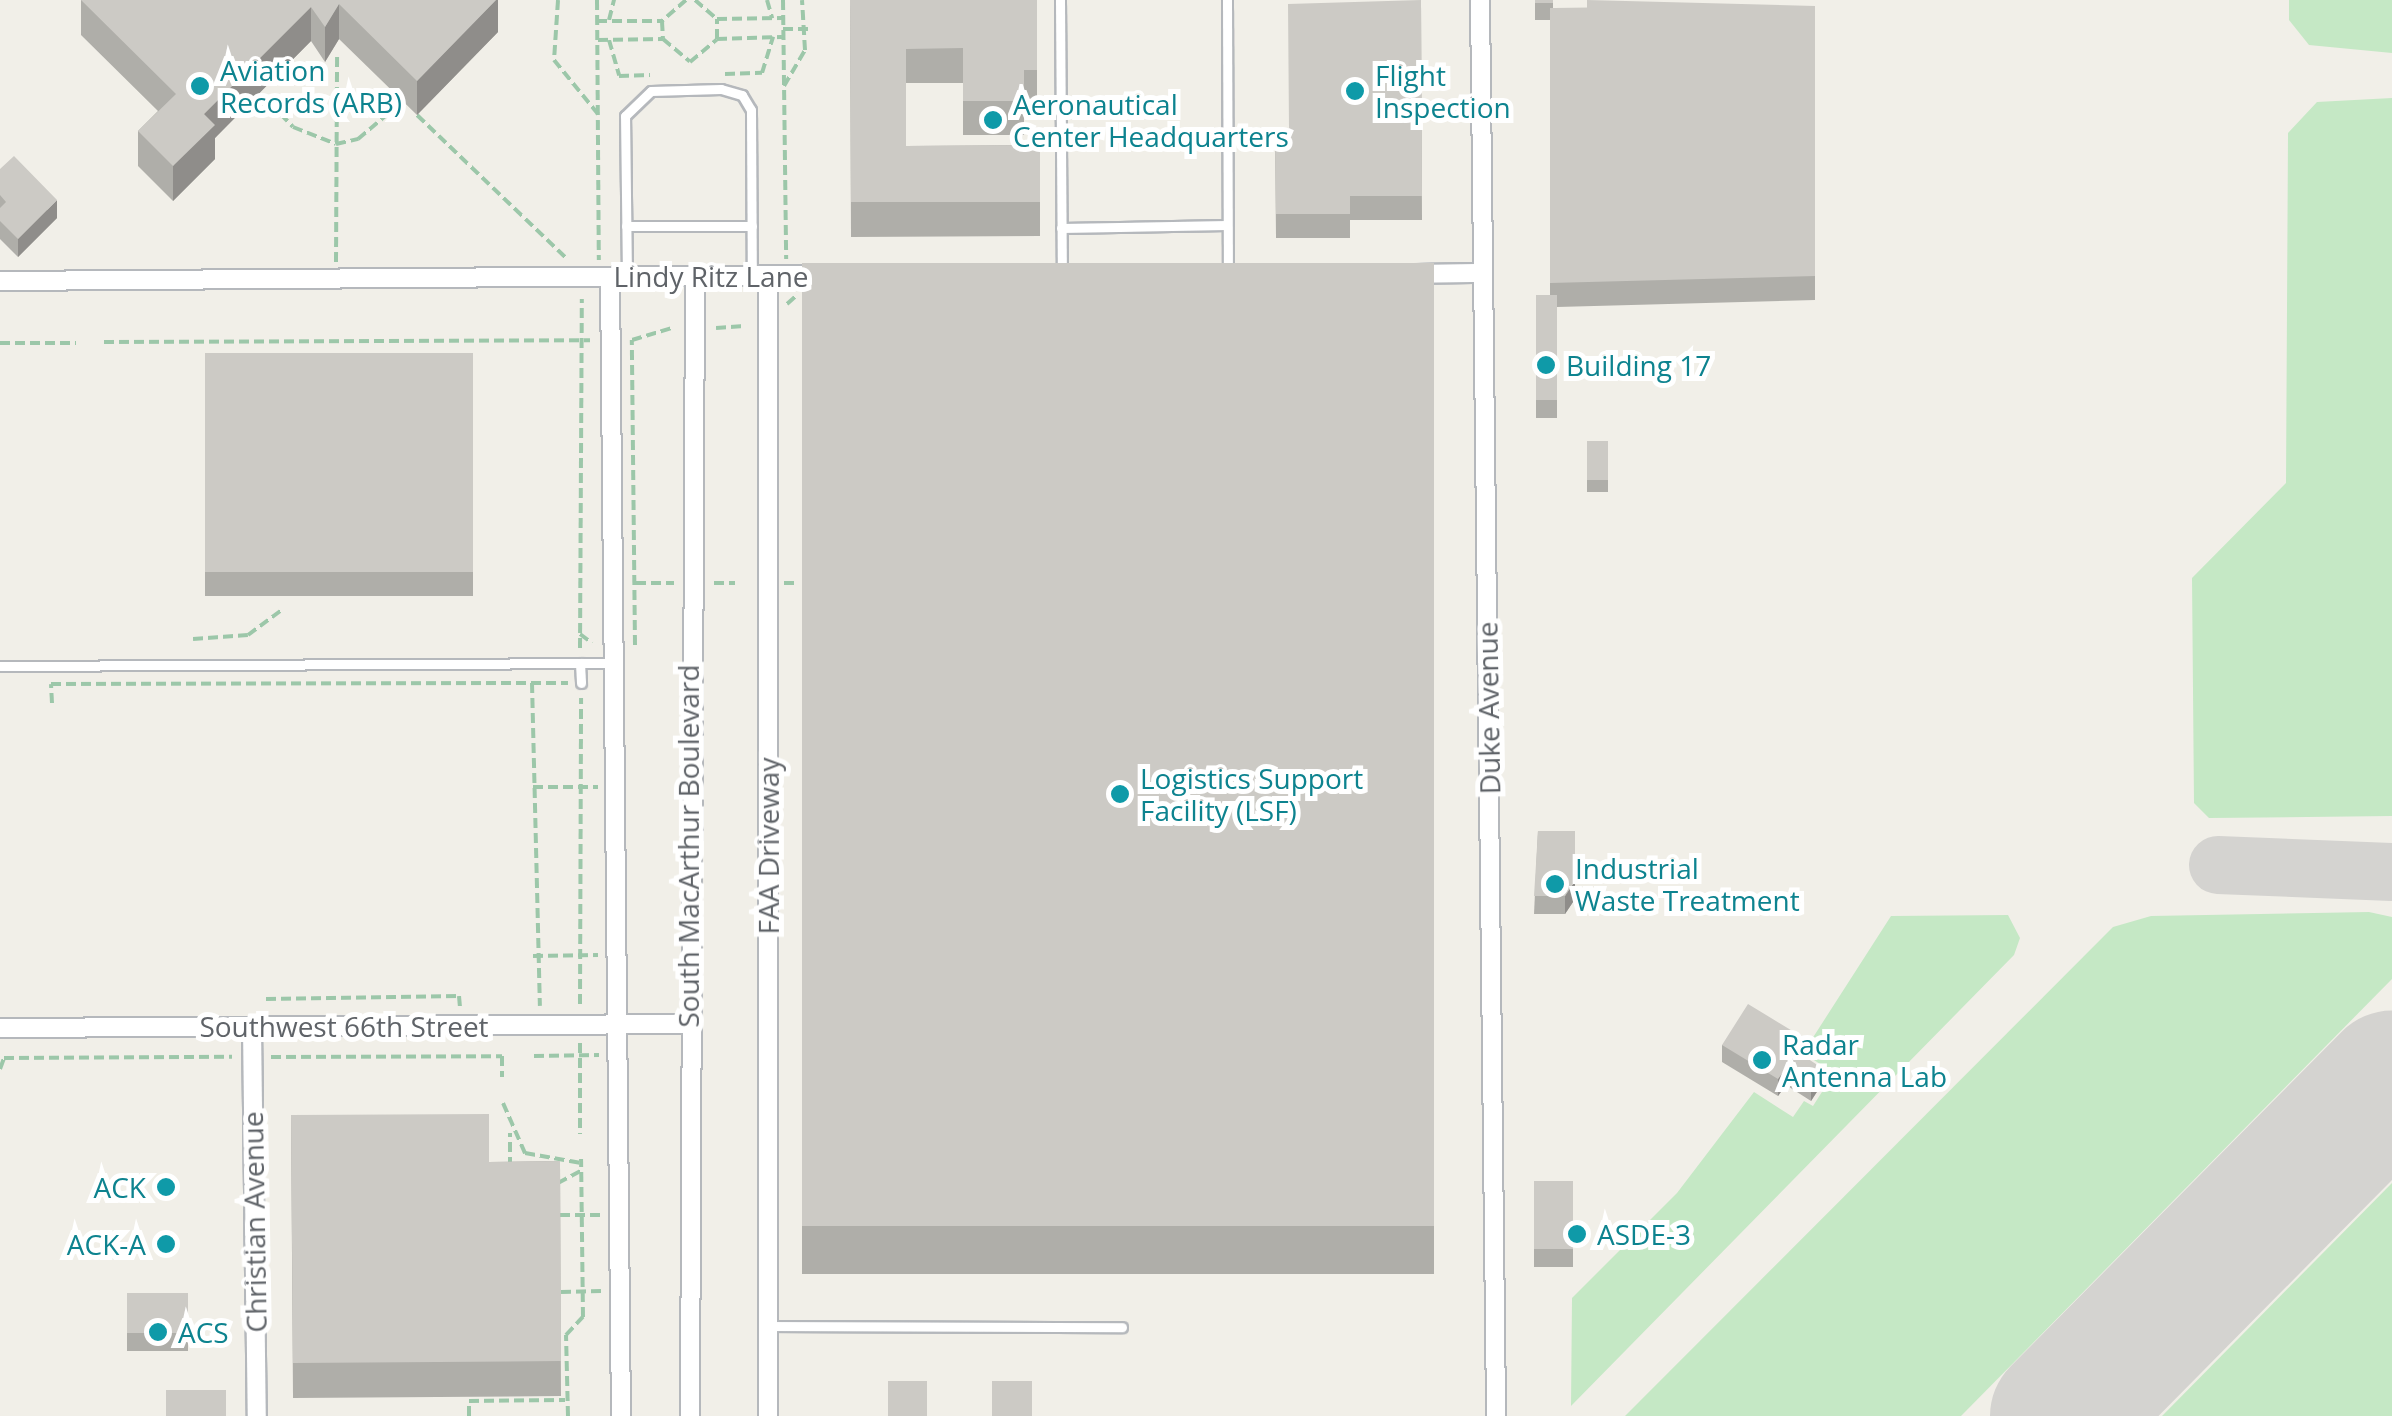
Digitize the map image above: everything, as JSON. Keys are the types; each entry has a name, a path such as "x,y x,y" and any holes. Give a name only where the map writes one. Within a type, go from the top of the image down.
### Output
{"street":[{"name":"Duke Avenue","path":"1480,0 1496,1416"},
{"path":"621,271 613,663 621,1416"},
{"name":"Lindy Ritz Lane","path":"0,281 621,271 695,276 757,271 855,275"},
{"name":"FAA Driveway","path":"757,271 768,1416"},
{"path":"1396,274 1482,274"},
{"path":"1035,275 1071,275"},
{"name":"South MacArthur Boulevard","path":"690,1416 688,1024 695,276"},
{"name":"Southwest 66th Street","path":"2,1035 688,1024"},
{"name":"Christian Avenue","path":"252,1028 256,1416"}],"lane":[{"path":"1060,0 1062,228 1071,275"},
{"path":"1227,0 1227,274"},
{"path":"621,271 626,226 624,116 633,100 720,89 742,95 751,110 752,226 757,271"},
{"path":"626,226 752,226"},
{"path":"1062,228 1228,226"},
{"path":"580,663 581,684"},
{"path":"0,666 613,663"},
{"path":"768,1326 1122,1327"}],"path":[{"path":"558,0 554,60 598,114"},
{"path":"597,0 599,261 621,271"},
{"path":"609,20 614,0"},
{"path":"597,20 662,20 686,0"},
{"path":"695,0 718,19 784,18"},
{"path":"767,0 772,18"},
{"path":"757,271 786,261 784,0"},
{"path":"784,86 808,28 802,0"},
{"path":"717,39 718,19"},
{"path":"662,20 663,39"},
{"path":"784,29 808,28"},
{"path":"708,74 762,74 773,37"},
{"path":"690,74 690,62 717,39 784,37"},
{"path":"597,40 663,39 690,62"},
{"path":"609,40 619,76 655,75"},
{"path":"336,262 337,54"},
{"path":"336,144 402,102"},
{"path":"270,103 294,127 336,144"},
{"path":"417,115 569,261"},
{"path":"783,304 796,296"},
{"path":"580,648 578,340 582,299"},
{"path":"716,328 744,326"},
{"path":"635,657 632,340 672,328"},
{"path":"104,342 599,340"},
{"path":"0,343 76,342"},
{"path":"579,582 590,582"},
{"path":"633,583 674,583"},
{"path":"710,583 735,583"},
{"path":"194,639 248,636 284,609"},
{"path":"580,634 592,644"},
{"path":"52,702 51,684 581,684 580,1134"},
{"path":"532,684 534,999 544,1008"},
{"path":"532,787 601,787"},
{"path":"533,956 602,956"},
{"path":"266,999 459,996 459,1007 476,1007"},
{"path":"0,1069 4,1058 2,1035"},
{"path":"491,1043 491,1056"},
{"path":"534,1056 600,1055"},
{"path":"267,1057 502,1056 502,1078"},
{"path":"4,1058 237,1057"},
{"path":"503,1103 510,1133 507,1177"},
{"path":"510,1133 536,1159 581,1161 583,1317 566,1335 568,1416"},
{"path":"539,1184 581,1171"},
{"path":"560,1215 602,1215"},
{"path":"560,1292 604,1291"},
{"path":"469,1416 469,1400 565,1400"}],"green space":[{"path":"2289,0 2392,0 2392,53 2309,45 2289,20"},
{"path":"2392,98 2392,816 2209,818 2194,803 2192,578 2286,483 2288,133 2317,102"},
{"path":"2369,912 2392,917 2392,979 1961,1416 1625,1416 2113,927 2151,916"},
{"path":"2008,915 2020,938 2014,955 1571,1406 1572,1298 1677,1193 1754,1092 1793,1117 1804,1101 1813,1106 1834,1073 1803,1053 1891,916"},
{"path":"2392,1183 2392,1416 2162,1416 2237,1340"}],"building":[{"path":"81,0 496,0 417,81 339,4 325,27 311,7 204,114 215,125 173,166 138,131 176,94"},
{"name":"Aeronautical Center Headquarters","path":"850,0 1037,0 1037,70 1024,70 1024,101 963,101 963,48 906,49 906,146 1040,145 1040,202 851,202"},
{"name":"Flight Inspection","path":"1421,0 1422,196 1350,196 1350,214 1276,214 1275,129 1289,129 1288,4"},
{"path":"1587,0 1815,6 1815,276 1550,283 1550,8 1587,8"},
{"path":"14,156 57,200 18,239 0,221 0,208 6,202 0,195 0,169"},
{"name":"Logistics Support Facility (LSF)","path":"802,263 1434,263 1434,1226 802,1226"},
{"name":"Building 17","path":"1536,295 1557,295 1557,400 1536,400"},
{"path":"205,353 473,353 473,572 205,572"},
{"path":"1587,441 1608,441 1608,480 1587,480"},
{"path":"1538,831 1575,831 1575,881 1565,896 1534,896"},
{"path":"1748,1004 1804,1038 1796,1051 1822,1068 1811,1084 1786,1068 1778,1079 1722,1045"},
{"path":"489,1114 489,1162 560,1161 561,1361 293,1363 291,1115"},
{"name":"ASDE-3","path":"1534,1181 1573,1181 1573,1249 1534,1249"},
{"path":"127,1293 188,1293 188,1333 127,1333"},
{"path":"888,1381 927,1381 927,1416 888,1416"},
{"path":"992,1381 1032,1381 1032,1416 992,1416"},
{"path":"166,1390 226,1390 226,1416 166,1416"}],"taxiway":[{"path":"2218,865 2392,872"}],"runway":[{"path":"2060,1416 2392,1081"}],"place":[{"name":"Aviation Records (ARB)","path":"200,86"},
{"name":"Flight Inspection","path":"1355,91"},
{"name":"Aeronautical Center Headquarters","path":"993,120"},
{"name":"Building 17","path":"1546,365"},
{"name":"Logistics Support Facility (LSF)","path":"1120,794"},
{"name":"Industrial Waste Treatment","path":"1555,884"},
{"name":"Radar Antenna Lab","path":"1762,1060"},
{"name":"ACK","path":"166,1187"},
{"name":"ASDE-3","path":"1577,1234"},
{"name":"ACK-A","path":"166,1244"},
{"name":"ACS","path":"158,1332"}]}
